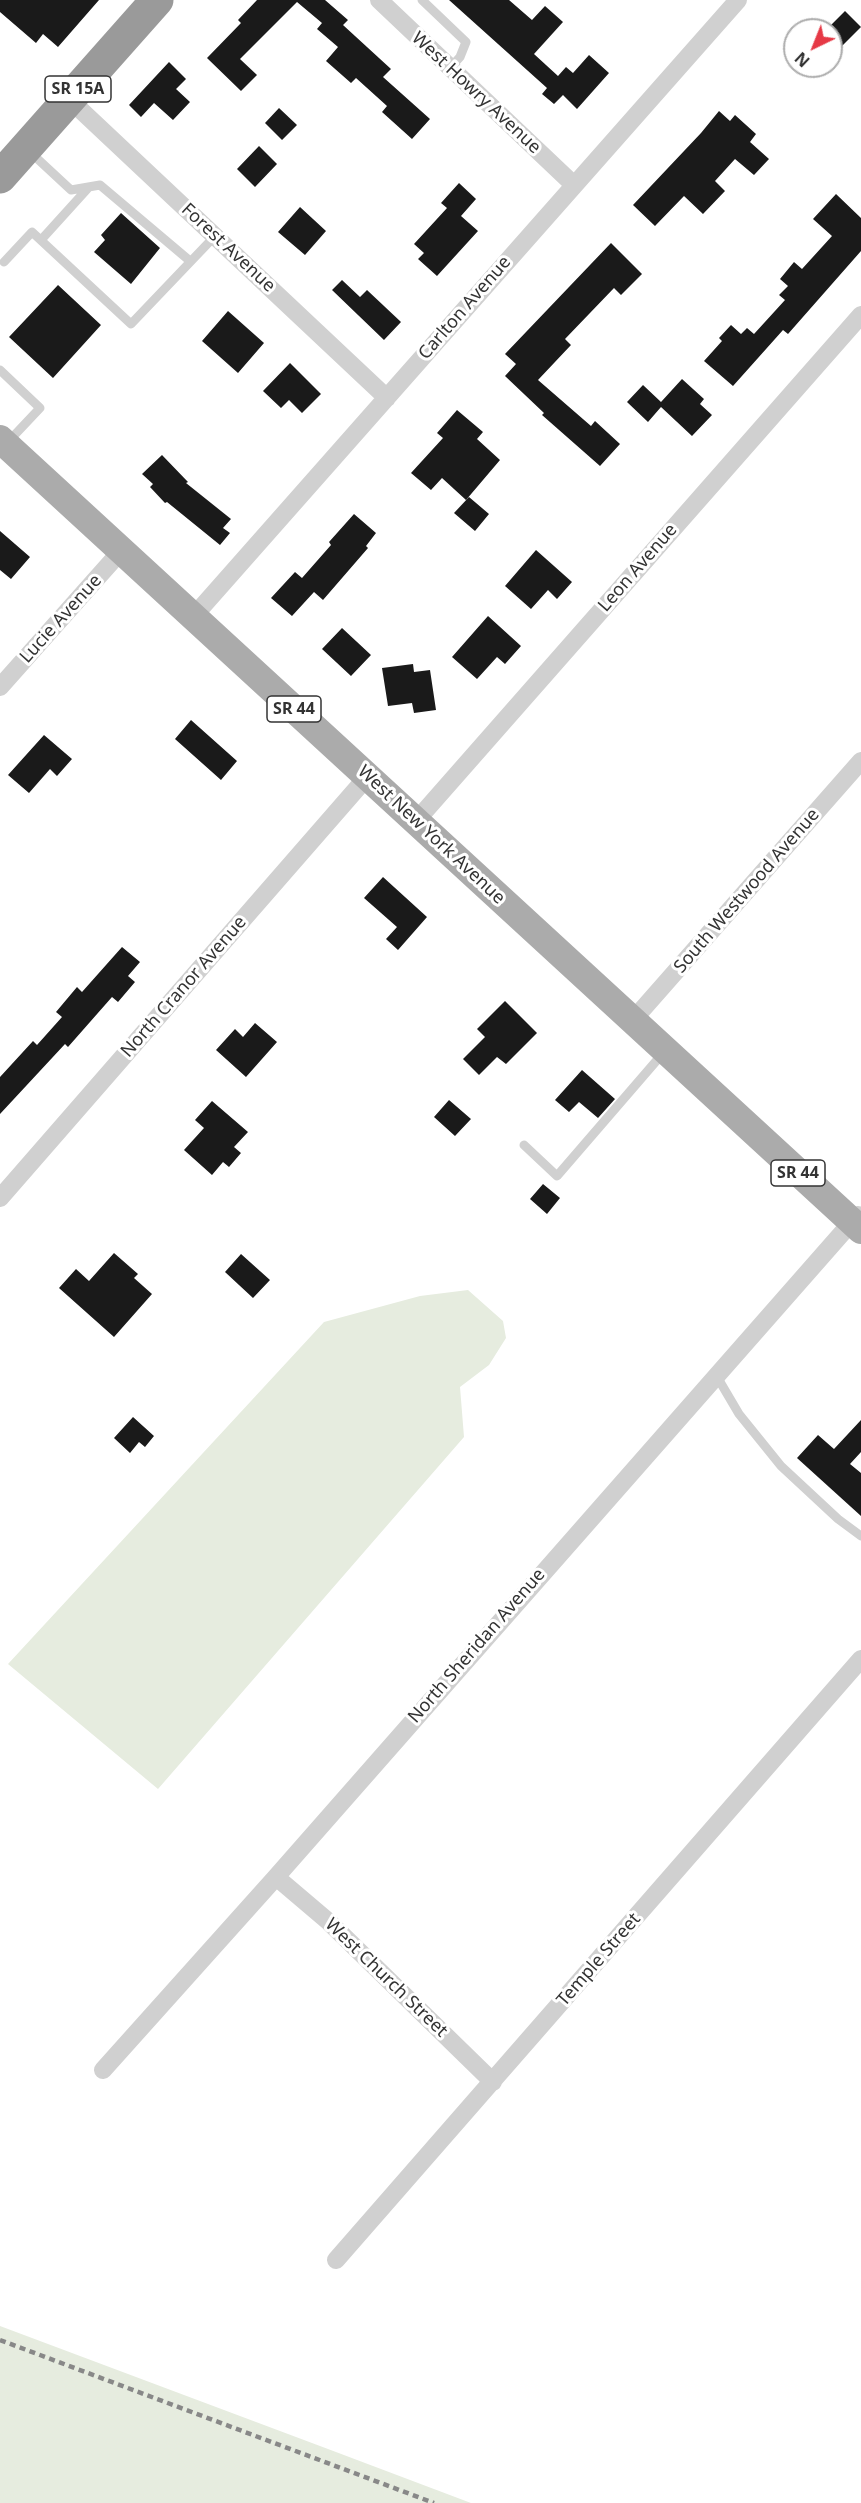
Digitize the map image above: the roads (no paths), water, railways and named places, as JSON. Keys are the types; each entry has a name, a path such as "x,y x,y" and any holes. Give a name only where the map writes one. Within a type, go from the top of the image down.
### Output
{"highway":[{"name":"SR 15A","path":"0,177 157,0"}],"main road":[{"name":"West New York Avenue","path":"3,442 665,1050 858,1221"}],"street":[{"name":"West Howry Avenue","path":"380,0 574,185"},
{"name":"Carlton Avenue","path":"193,617 738,0"},
{"name":"Forest Avenue","path":"69,99 387,398"},
{"name":"Leon Avenue","path":"416,821 861,315"},
{"name":"Lucie Avenue","path":"0,687 122,551"},
{"name":"South Westwood Avenue","path":"633,1020 861,761"},
{"name":"North Cranor Avenue","path":"0,1198 368,777"},
{"name":"North Sheridan Avenue","path":"102,2070 276,1877 716,1376 858,1221"},
{"name":"Temple Street","path":"336,2260 494,2082 861,1659"},
{"name":"West Church Street","path":"276,1877 329,1922 494,2082"}],"lane":[{"path":"422,0 466,42 460,57 450,68"},
{"path":"26,148 71,190 100,185 190,261"},
{"path":"41,240 89,187"},
{"path":"1,262 33,232 131,324 215,236"},
{"path":"0,370 40,408 3,442"},
{"path":"524,1145 557,1176 665,1050"},
{"path":"716,1376 738,1414 781,1467 838,1519 861,1536"}],"railway":[{"path":"0,2340 434,2503"}]}
